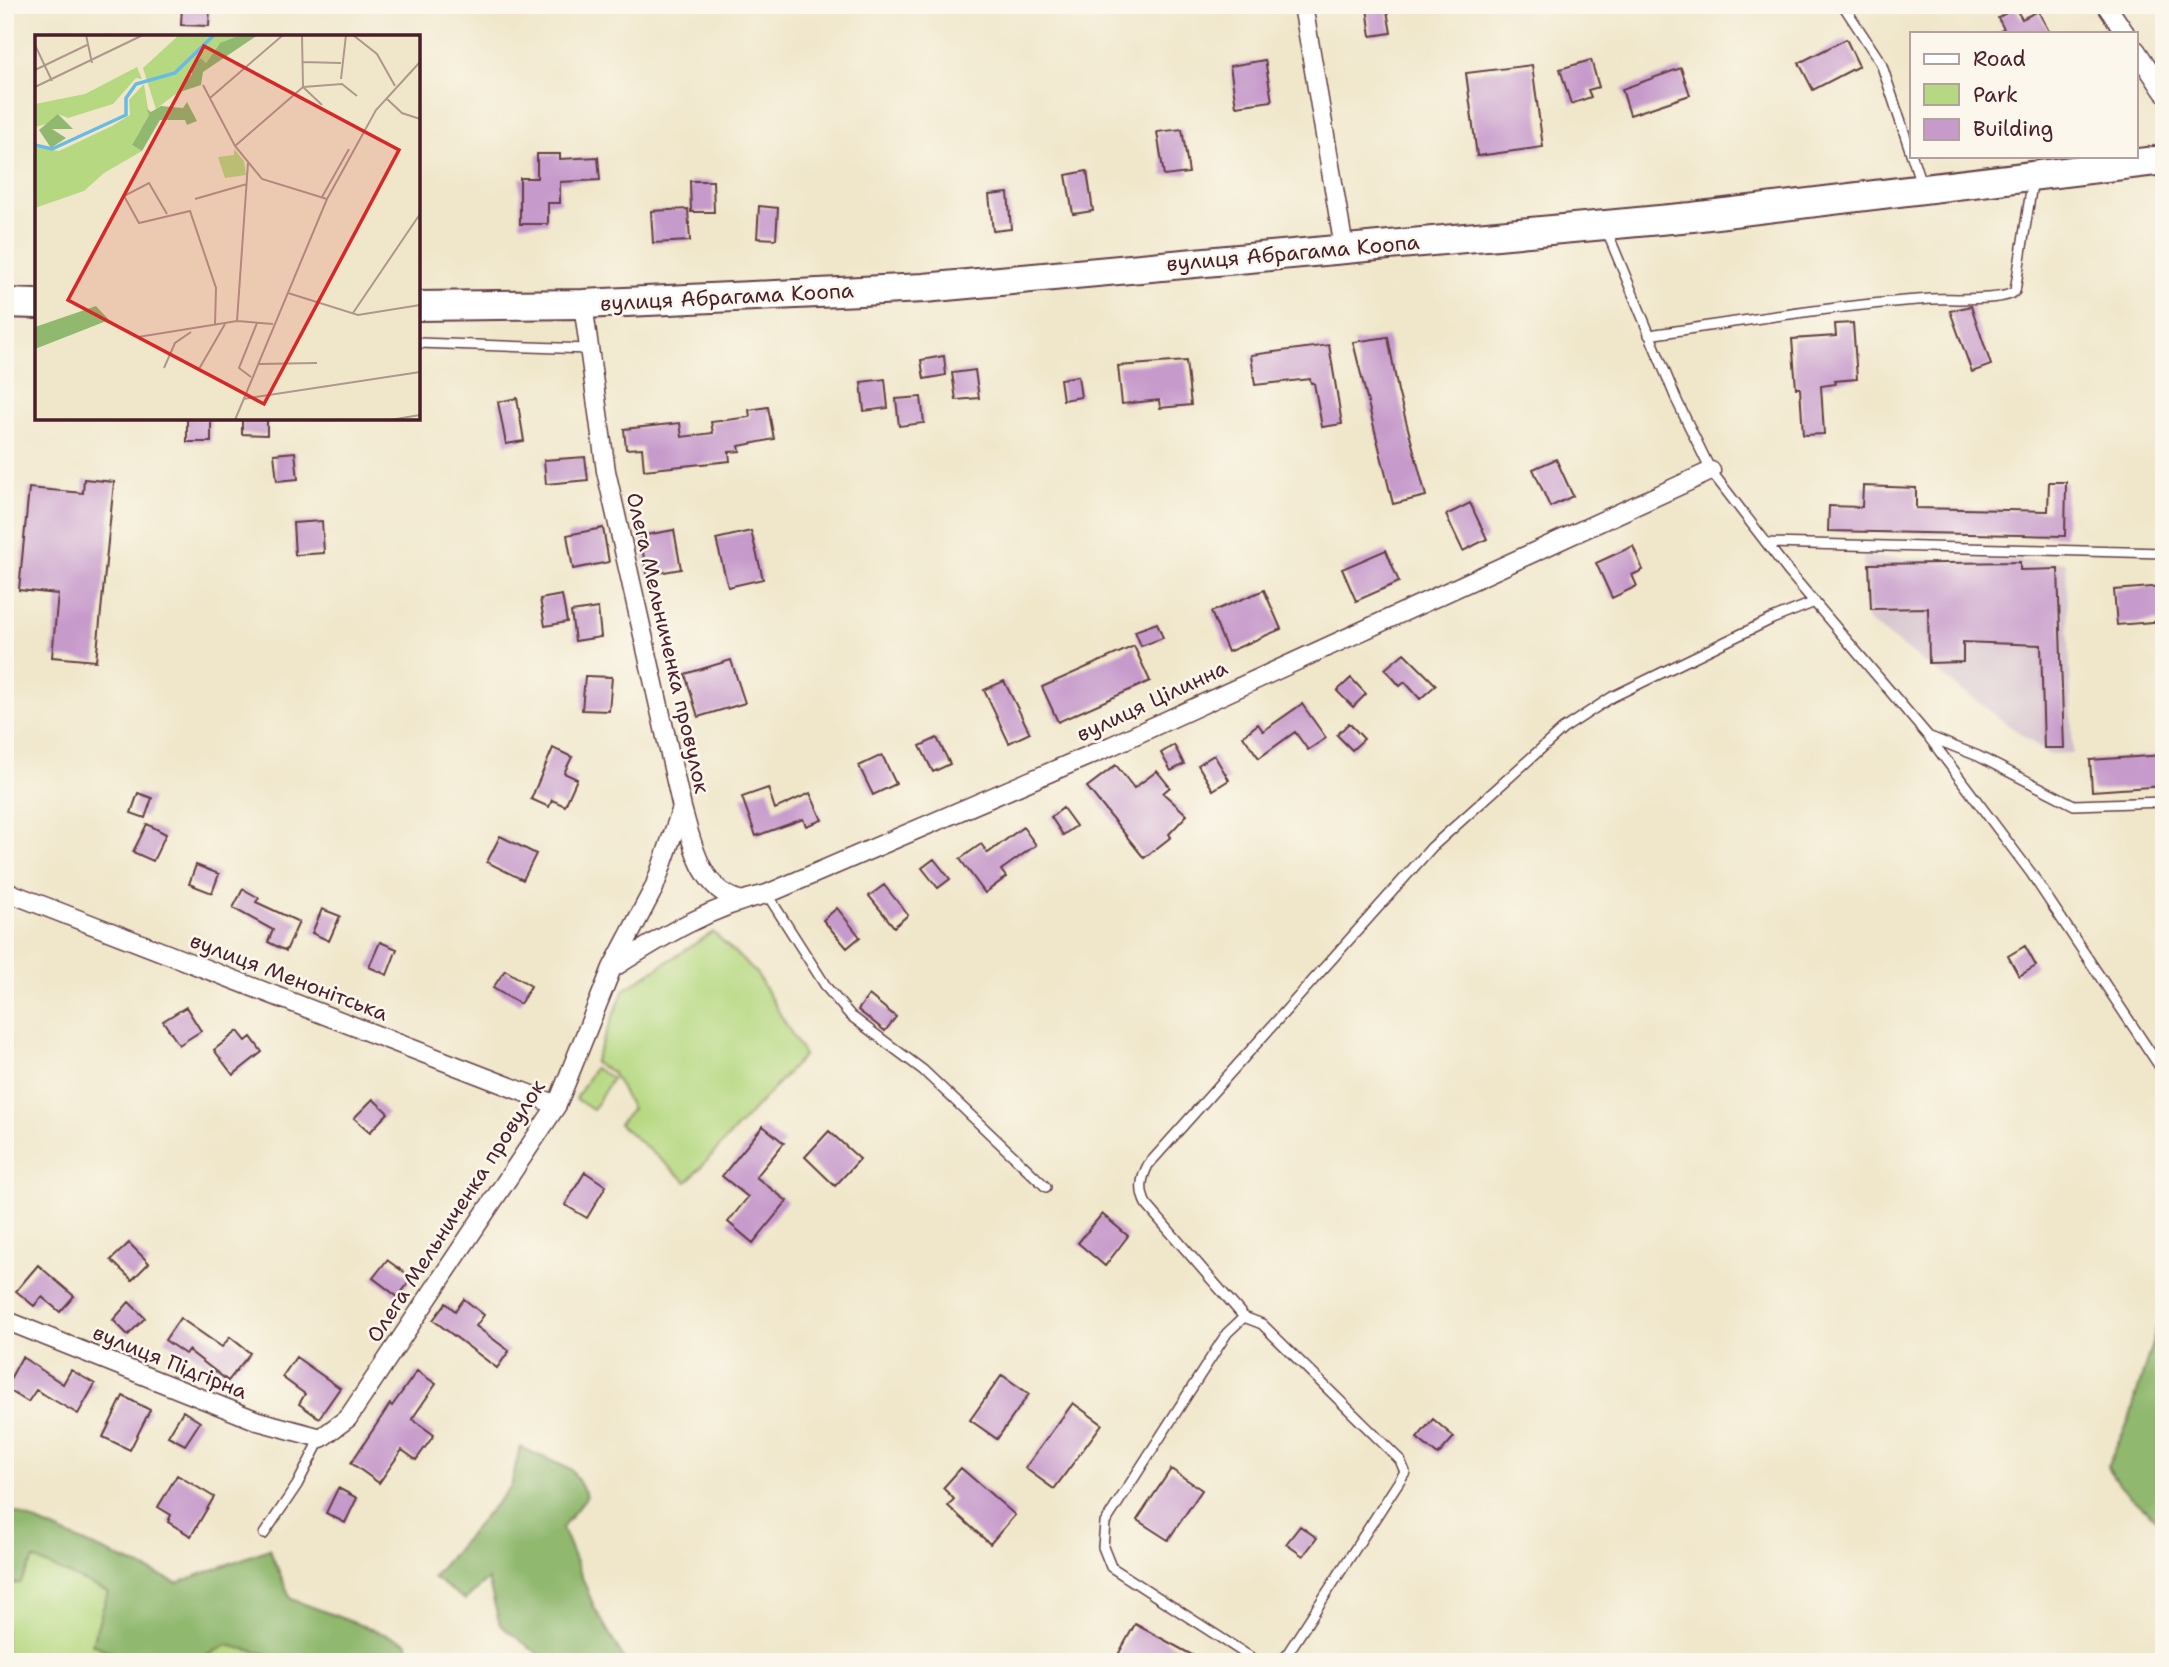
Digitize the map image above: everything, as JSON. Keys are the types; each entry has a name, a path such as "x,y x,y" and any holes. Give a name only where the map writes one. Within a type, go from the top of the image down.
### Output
{"main road":[{"name":"вулиця Абрагама Коопа","path":"420,306 583,304 924,288 1692,217 2164,160"},
{"path":"5,303 35,304"}],"street":[{"path":"1303,5 1345,248"},
{"path":"2106,5 2124,32"},
{"path":"2138,53 2164,92"},
{"name":"Олега Мельниченка провулок","path":"321,1438 348,1418 557,1105 612,968 654,888 682,808 606,471 583,304"},
{"name":"вулиця Цілинна","path":"612,968 685,926 739,900 767,894 1111,746 1711,471"},
{"path":"682,808 697,858 705,872 725,896 739,900"},
{"name":"вулиця Менонітська","path":"5,891 557,1105"},
{"name":"вулиця Підгірна","path":"5,1320 258,1421 321,1438"}],"lane":[{"path":"1843,5 1881,62 1910,150"},
{"path":"1913,158 1923,189"},
{"path":"1649,335 1866,303 1971,296 2003,298 2011,295 2015,291 2034,175"},
{"path":"1604,224 1649,335 1711,471 1815,602 1928,736 2031,873 2164,1073"},
{"path":"420,343 588,349"},
{"path":"1768,543 2163,553"},
{"path":"1282,1662 1405,1472 1400,1460 1262,1324 1244,1317 1146,1204 1141,1186 1148,1165 1432,847 1563,729 1612,697 1772,619 1815,602"},
{"path":"1928,736 1978,756 2074,804 2164,802"},
{"path":"767,894 806,950 827,988 851,1016 923,1070 1046,1187"},
{"path":"1244,1317 1227,1333 1105,1523 1103,1547 1111,1567 1258,1662"},
{"path":"264,1534 297,1486 321,1438"}],"shaded area":[{"path":"1863,557 2066,562 2073,753 2048,754 1867,620"}],"green space":[{"path":"713,932 756,973 804,1055 687,1182 619,1124 632,1109 612,1072 594,1063 624,990"},
{"path":"594,1068 612,1078 593,1110 576,1099"},
{"path":"2157,1326 2164,1332 2164,1527 2121,1487 2107,1467 2129,1420"},
{"path":"520,1447 572,1470 587,1496 562,1528 594,1607 626,1662 543,1662 541,1656 500,1625 488,1579 465,1600 433,1577 511,1486"},
{"path":"5,1508 177,1583 269,1549 291,1599 408,1643 409,1662 303,1662 227,1645 194,1662 136,1662 92,1644 108,1592 34,1559 20,1583 5,1584"},
{"path":"34,1558 108,1592 92,1644 135,1662 5,1662 5,1584 20,1583"},
{"path":"227,1645 303,1662 194,1662"}],"building":[{"path":"182,5 210,5 209,26 181,25"},
{"path":"1386,5 1391,33 1371,36 1367,8"},
{"path":"2015,8 2022,19 2038,11 2049,32 1999,32 2004,29 1998,18"},
{"path":"1846,39 1859,66 1813,90 1799,63"},
{"path":"1265,60 1272,101 1236,106 1230,66"},
{"path":"1591,60 1599,87 1588,90 1591,97 1571,104 1560,69"},
{"path":"1532,65 1543,147 1477,156 1466,73"},
{"path":"1681,68 1690,95 1630,115 1622,89"},
{"path":"1182,129 1189,173 1164,176 1157,132"},
{"path":"537,154 560,154 560,159 598,157 600,180 560,182 560,203 548,203 548,224 520,224 520,178 537,178"},
{"path":"1087,171 1093,211 1073,214 1066,175"},
{"path":"690,181 713,181 714,212 691,212"},
{"path":"1008,193 1011,229 993,231 989,195"},
{"path":"759,206 778,208 776,239 757,238"},
{"path":"688,209 690,241 653,243 651,211"},
{"path":"1971,306 1991,365 1972,372 1950,311"},
{"path":"1853,323 1857,379 1834,381 1835,384 1821,386 1824,434 1803,435 1800,388 1796,388 1792,339 1836,336 1835,324"},
{"path":"1388,337 1398,391 1426,496 1393,504 1353,342"},
{"path":"1329,345 1342,424 1322,427 1314,383 1311,383 1310,379 1255,385 1251,355"},
{"path":"944,356 946,375 924,379 921,360"},
{"path":"1186,361 1191,405 1160,408 1159,400 1122,404 1118,366"},
{"path":"975,370 979,398 956,400 952,373"},
{"path":"1078,376 1081,397 1063,400 1060,379"},
{"path":"885,379 888,408 864,411 861,382"},
{"path":"921,397 924,423 899,426 896,399"},
{"path":"517,398 524,441 506,444 498,402"},
{"path":"768,407 774,439 739,446 740,451 729,452 730,461 644,470 642,448 626,449 624,429 680,423 682,437 713,433 711,422 750,417 749,410"},
{"path":"187,420 211,420 211,442 187,442"},
{"path":"242,420 267,420 267,435 242,434"},
{"path":"295,452 298,479 277,481 274,454"},
{"path":"585,457 588,480 546,484 544,460"},
{"path":"1556,459 1573,496 1550,507 1533,469"},
{"path":"84,479 114,482 96,661 52,657 58,594 19,590 29,488 83,493"},
{"path":"2049,482 2066,482 2065,536 1828,531 1829,506 1862,507 1863,486 1916,488 1916,508 2048,511"},
{"path":"1470,503 1487,539 1463,551 1446,515"},
{"path":"322,521 324,553 295,555 293,523"},
{"path":"603,528 609,562 573,569 567,535"},
{"path":"674,530 681,569 647,575 640,536"},
{"path":"751,531 763,579 728,587 716,539"},
{"path":"1633,546 1643,570 1632,575 1637,586 1612,598 1596,563"},
{"path":"1386,550 1399,582 1356,601 1342,569"},
{"path":"2020,562 2020,570 2058,569 2064,748 2044,748 2041,645 1963,642 1963,662 1929,663 1928,608 1871,609 1869,564"},
{"path":"2164,586 2164,621 2117,625 2114,590"},
{"path":"1264,590 1281,629 1228,652 1211,612"},
{"path":"562,595 567,622 545,626 540,599"},
{"path":"598,608 601,637 575,641 571,612"},
{"path":"1157,623 1163,638 1141,646 1135,631"},
{"path":"1134,646 1150,681 1058,722 1042,687"},
{"path":"1404,653 1436,685 1420,699 1405,682 1400,686 1385,669"},
{"path":"731,660 745,703 698,717 685,674"},
{"path":"585,676 612,677 609,711 582,710"},
{"path":"1351,678 1366,694 1353,707 1337,691"},
{"path":"1004,681 1030,733 1009,743 984,690"},
{"path":"1302,704 1326,738 1308,750 1295,732 1259,758 1243,736 1258,724 1263,731"},
{"path":"1349,723 1364,739 1352,750 1337,735"},
{"path":"937,738 950,764 933,772 920,746"},
{"path":"1174,745 1184,764 1171,771 1161,753"},
{"path":"553,748 572,757 564,773 577,779 565,806 552,800 549,807 531,799"},
{"path":"882,755 896,784 873,795 859,766"},
{"path":"1214,755 1229,780 1213,790 1198,765"},
{"path":"2164,755 2164,786 2092,791 2090,760"},
{"path":"1116,765 1134,788 1157,771 1170,787 1163,793 1187,815 1169,834 1171,837 1144,858 1087,787"},
{"path":"768,788 775,809 810,793 822,820 806,826 803,819 756,836 742,797"},
{"path":"138,793 152,798 145,818 131,813"},
{"path":"1063,808 1076,826 1063,835 1051,817"},
{"path":"147,824 166,834 153,861 133,852"},
{"path":"1023,827 1036,845 1001,870 1006,877 985,893 960,859 981,844 988,853"},
{"path":"500,836 536,854 523,880 487,862"},
{"path":"934,859 950,879 938,888 922,868"},
{"path":"196,865 219,874 212,893 189,884"},
{"path":"884,885 908,915 894,927 869,896"},
{"path":"243,889 259,898 256,902 299,922 286,951 268,942 273,930 233,908"},
{"path":"837,908 860,937 847,948 823,920"},
{"path":"322,909 340,916 329,941 312,933"},
{"path":"380,942 397,949 387,975 369,967"},
{"path":"2025,946 2036,966 2019,976 2008,956"},
{"path":"505,970 531,986 520,1004 493,988"},
{"path":"869,995 896,1017 885,1031 858,1010"},
{"path":"186,1007 201,1031 179,1045 163,1021"},
{"path":"238,1031 246,1041 251,1037 262,1052 233,1075 214,1050"},
{"path":"373,1099 388,1113 370,1132 354,1118"},
{"path":"763,1126 784,1143 756,1177 787,1201 753,1243 728,1222 748,1197 722,1176"},
{"path":"829,1131 860,1159 835,1186 805,1157"},
{"path":"585,1172 606,1186 587,1218 565,1205"},
{"path":"1102,1214 1128,1236 1105,1266 1078,1243"},
{"path":"129,1243 149,1263 132,1280 111,1260"},
{"path":"387,1260 412,1278 398,1297 373,1278"},
{"path":"38,1265 74,1296 60,1312 42,1297 34,1306 16,1291"},
{"path":"464,1299 484,1315 476,1326 509,1351 497,1368 433,1320 446,1303 455,1311"},
{"path":"129,1302 145,1318 128,1335 113,1320"},
{"path":"180,1318 222,1347 230,1337 250,1353 228,1381 188,1350 185,1354 165,1340"},
{"path":"22,1357 63,1384 71,1370 95,1384 78,1414 36,1390 28,1402 5,1388"},
{"path":"296,1357 340,1388 319,1418 299,1404 305,1394 282,1377"},
{"path":"417,1371 436,1384 412,1419 434,1435 416,1460 402,1450 379,1483 351,1463 390,1404 392,1406"},
{"path":"1002,1375 1029,1394 997,1439 970,1420"},
{"path":"123,1396 150,1410 130,1450 103,1437"},
{"path":"1073,1403 1102,1424 1054,1489 1025,1468"},
{"path":"183,1411 200,1422 185,1445 168,1436"},
{"path":"1433,1419 1454,1437 1438,1455 1417,1438"},
{"path":"961,1468 1015,1515 990,1544 948,1506 954,1499 943,1488"},
{"path":"1171,1469 1202,1490 1168,1540 1137,1520"},
{"path":"177,1475 214,1497 191,1536 168,1522 171,1515 158,1507"},
{"path":"338,1488 357,1498 345,1523 326,1513"},
{"path":"1300,1526 1317,1538 1303,1556 1286,1544"},
{"path":"1135,1624 1205,1662 1114,1662"}]}
